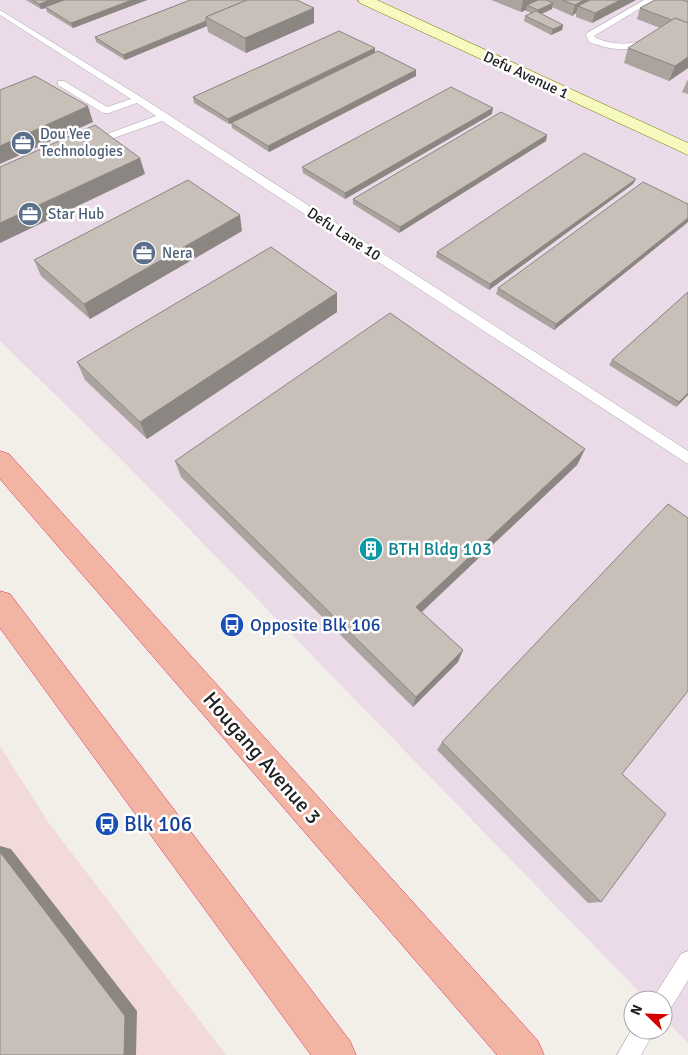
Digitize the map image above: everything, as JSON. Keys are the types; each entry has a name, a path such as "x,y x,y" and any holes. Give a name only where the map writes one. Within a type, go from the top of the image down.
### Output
{"highway":[{"name":"Hougang Avenue 3","path":"0,461 524,1055"},
{"path":"0,604 336,1055"}],"main road":[{"name":"Defu Avenue 1","path":"365,0 688,150"}],"lane":[{"path":"650,0 590,35 592,40 602,44 632,48 657,37"},
{"name":"Defu Lane 10","path":"0,12 138,99 688,458"},
{"path":"61,83 106,111 138,99"},
{"path":"83,146 163,117"},
{"path":"669,990 688,961"},
{"path":"628,1055 638,1040"}],"shaded area":[{"path":"0,0 688,0 688,1043 673,1027 673,990 637,990 121,459 0,341"},
{"path":"0,746 48,822 226,1055 0,1055"}],"building":[{"path":"33,0 50,0 39,4"},
{"path":"64,0 132,0 71,23 45,7"},
{"path":"190,0 247,0 206,17 206,21 123,55 95,37"},
{"path":"247,0 297,0 314,8 245,38 206,17"},
{"path":"538,0 546,0 553,3 538,10 527,5"},
{"path":"562,0 584,0 575,5"},
{"path":"590,0 620,0 595,13 578,6"},
{"path":"655,0 683,0 688,2 688,23 675,18 672,20 640,8"},
{"path":"536,11 563,25 553,29 525,16"},
{"path":"675,18 688,23 688,57 675,66 628,48"},
{"path":"339,31 375,48 228,119 193,97"},
{"path":"378,51 416,70 268,146 231,123"},
{"path":"35,76 88,106 0,146 0,90"},
{"path":"451,87 493,108 345,193 302,167"},
{"path":"501,112 547,135 400,227 353,199"},
{"name":"Star Hub","path":"95,125 140,158 0,223 0,167"},
{"path":"584,153 636,179 490,284 437,252"},
{"name":"Nera","path":"188,180 240,215 84,304 34,260"},
{"path":"643,182 688,204 688,218 556,324 498,288"},
{"path":"271,247 337,293 140,422 77,362"},
{"path":"688,292 688,393 679,402 612,360"},
{"name":"BTH Bldg 103","path":"390,313 585,449 416,607 463,650 416,697 175,461"},
{"path":"668,504 688,518 688,691 622,774 666,814 601,902 442,742"},
{"path":"0,852 125,1016 124,1055 0,1055"}],"place":[{"name":"Dou Yee Technologies","path":"23,143"},
{"name":"Star Hub","path":"30,214"},
{"name":"Nera","path":"144,253"},
{"name":"BTH Bldg 103","path":"371,549"},
{"name":"Opposite Blk 106","path":"232,625"},
{"name":"Blk 106","path":"107,824"}]}
